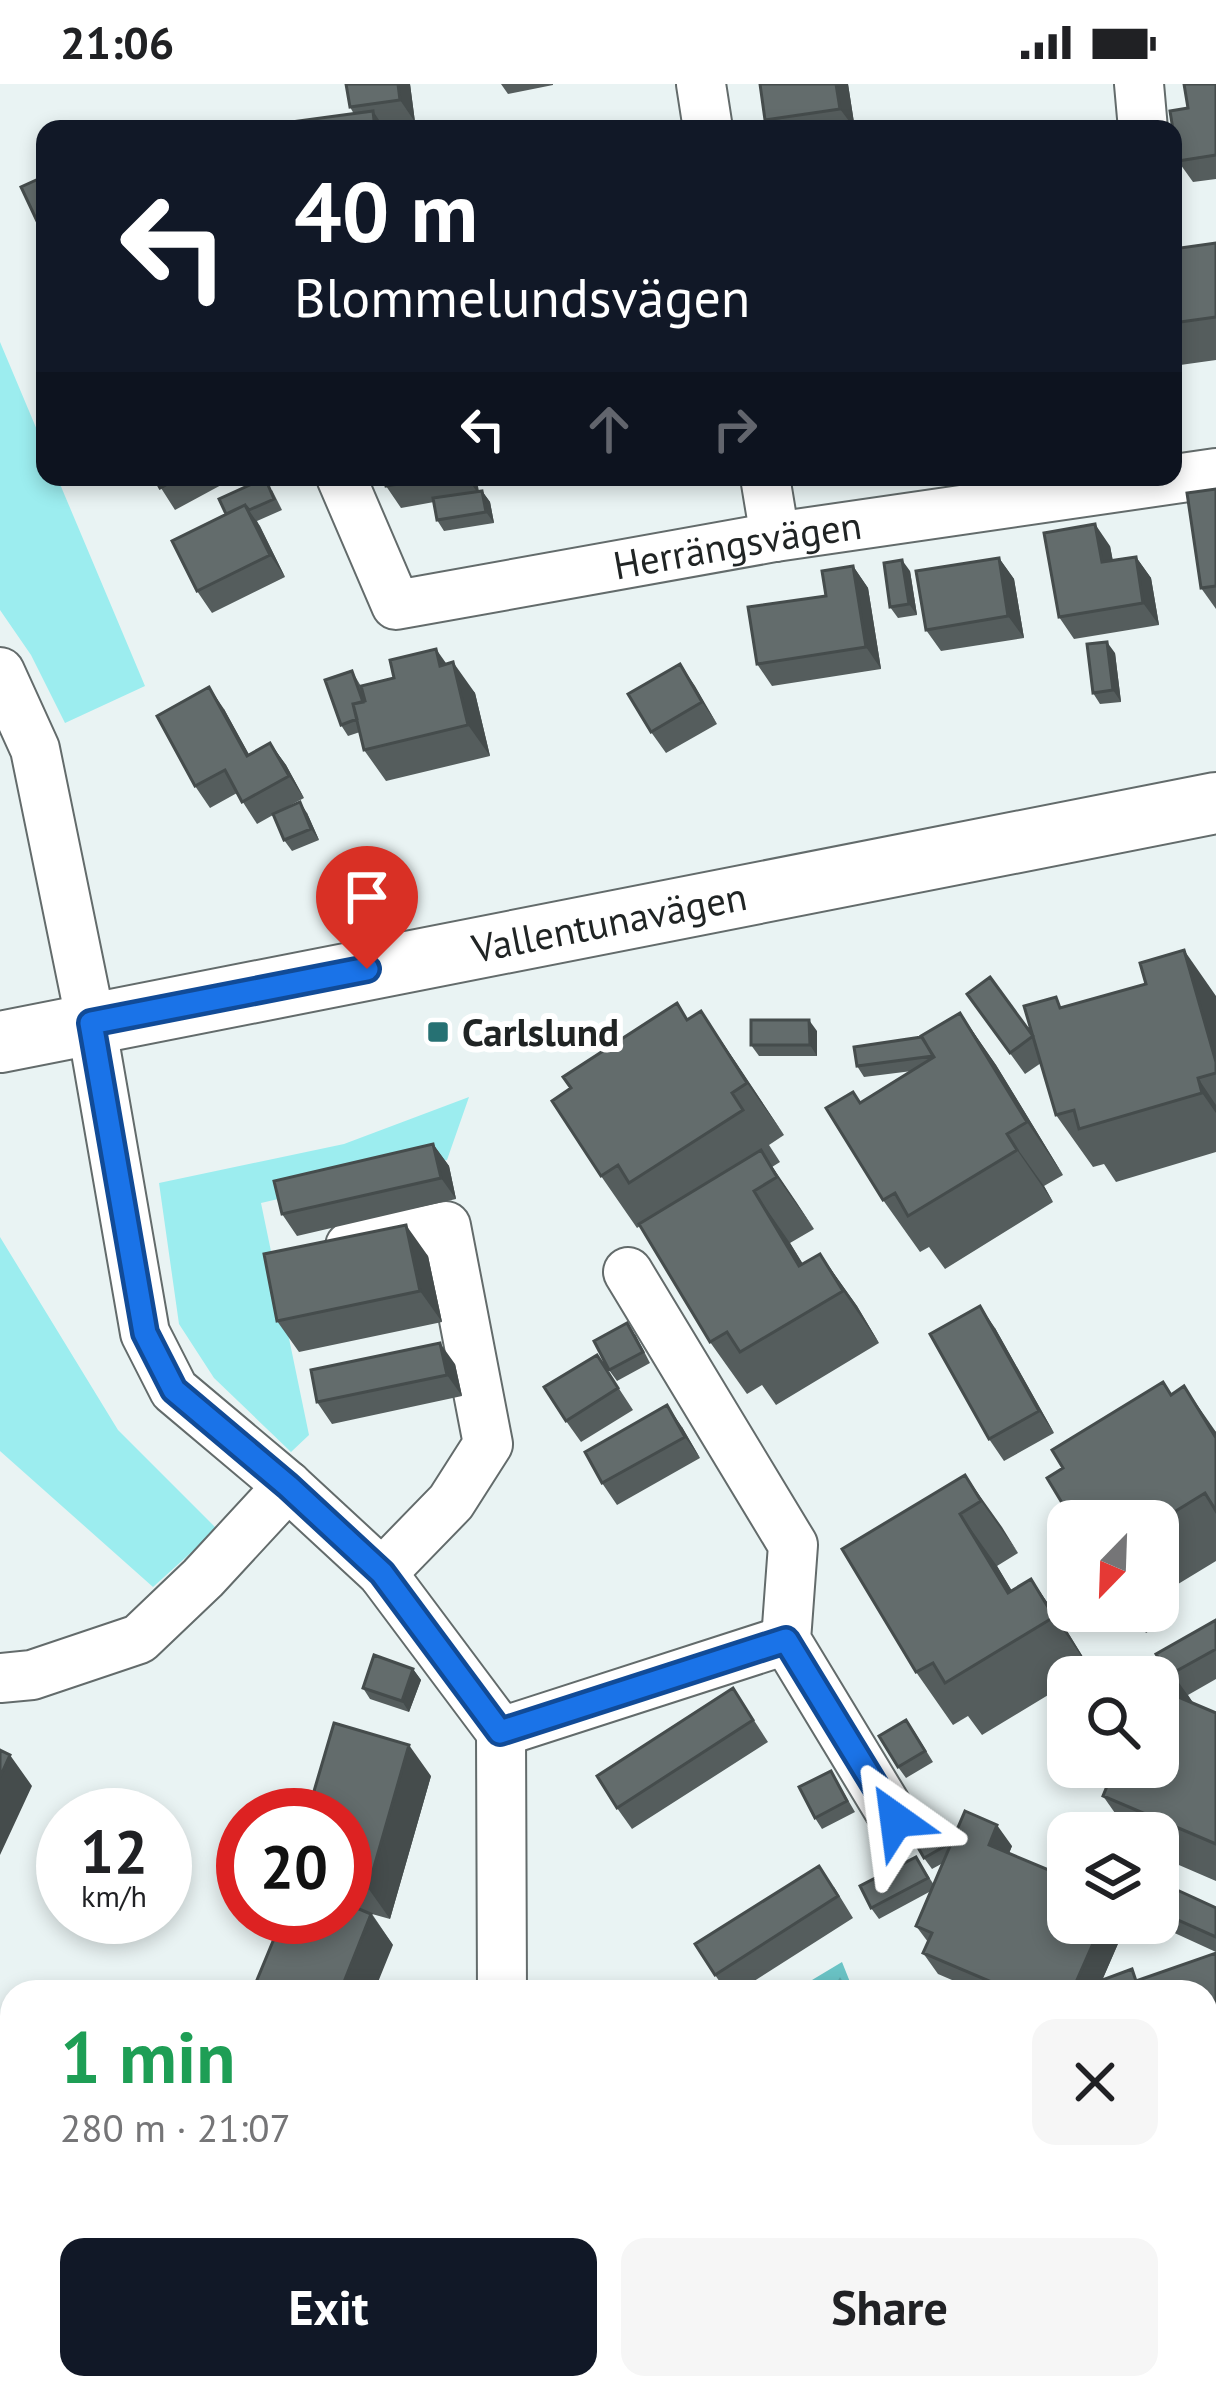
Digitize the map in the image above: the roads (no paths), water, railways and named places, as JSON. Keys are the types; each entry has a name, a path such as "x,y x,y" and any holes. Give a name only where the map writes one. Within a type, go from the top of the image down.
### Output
{"main road":[{"name":"Vallentunavägen","path":"0,1042 1216,803"}],"street":[{"path":"701,84 707,120"},
{"path":"1139,84 1142,120"},
{"name":"Herrängsvägen","path":"1182,478 1216,473"},
{"name":"Herrängsvägen","path":"345,486 395,605 775,537 1126,486"},
{"path":"766,486 775,537"},
{"path":"0,672 35,749 91,1023 145,1333 174,1390 382,1573 500,1732 502,1980"},
{"path":"317,1252 446,1226 446,1348 488,1444 452,1502 382,1573"},
{"path":"628,1272 794,1545 786,1640 896,1820"},
{"path":"0,1678 32,1675 139,1639 288,1486"},
{"path":"500,1732 786,1640"}],"place":[{"name":"Carlslund","path":"438,1032"}]}
